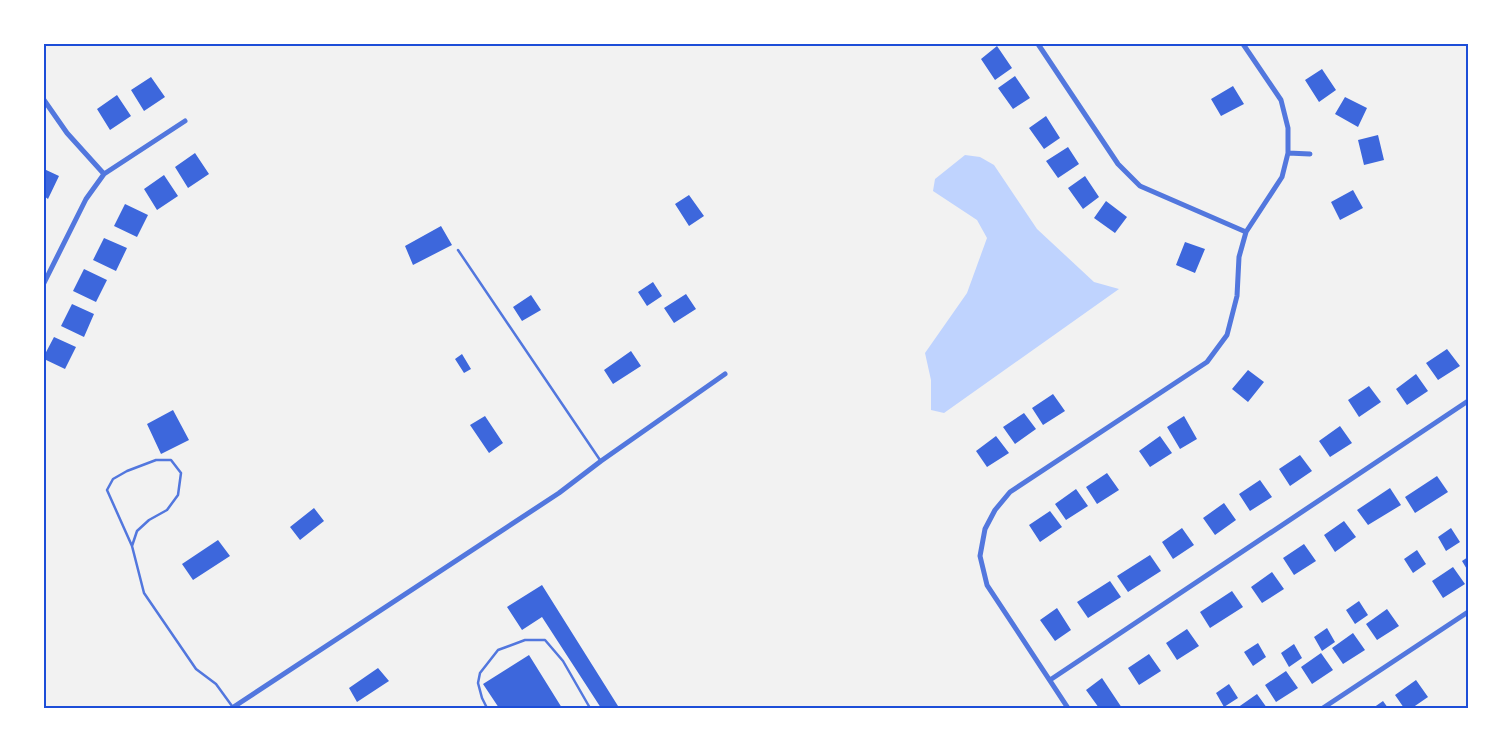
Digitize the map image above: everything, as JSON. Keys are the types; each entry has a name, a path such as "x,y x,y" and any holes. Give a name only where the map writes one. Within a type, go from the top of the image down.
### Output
{"street":[{"path":"1038,44 1118,164 1140,186 1246,232"},
{"path":"1068,708 987,585 980,556 984,529 995,510 1010,492 1207,362 1227,335 1237,296 1239,257 1246,232 1282,177 1288,153 1288,128 1281,100 1243,44"},
{"path":"44,100 67,133 104,174"},
{"path":"44,283 86,199 104,174 185,120"},
{"path":"1288,153 1310,154"},
{"path":"233,708 559,493 725,374"},
{"path":"1050,680 1468,401"},
{"path":"1324,708 1468,612"}],"lane":[{"path":"458,250 601,462"},
{"path":"132,546 137,531 149,520 167,510 178,496 181,473 171,460 156,460 127,471 113,479 107,490 132,546 144,593 196,669 216,684 233,708"},
{"path":"487,708 478,683 480,673 498,650 525,640 545,640 563,661 590,708"}],"water":[{"path":"965,155 980,157 994,165 1037,229 1094,282 1119,289 944,413 931,410 931,380 925,353 967,293 987,238 977,220 933,191 935,179"}],"building":[{"path":"997,46 1012,68 995,80 981,59"},
{"path":"1322,69 1336,90 1319,102 1305,80"},
{"path":"1015,76 1030,98 1013,109 998,88"},
{"path":"151,77 165,97 144,111 131,90"},
{"path":"1233,86 1244,104 1221,116 1211,99"},
{"path":"117,95 131,116 110,130 97,109"},
{"path":"1345,97 1367,108 1358,127 1335,114"},
{"path":"1046,116 1060,138 1044,149 1029,128"},
{"path":"1378,135 1384,160 1364,165 1358,140"},
{"path":"1068,147 1079,164 1058,178 1046,161"},
{"path":"195,153 209,174 188,188 175,167"},
{"path":"44,169 59,176 48,199 44,196"},
{"path":"164,175 178,196 157,210 144,189"},
{"path":"1085,176 1099,197 1083,209 1068,188"},
{"path":"1353,190 1363,208 1340,220 1331,202"},
{"path":"689,195 704,216 689,226 675,204"},
{"path":"1106,201 1127,217 1115,233 1094,218"},
{"path":"125,204 148,215 137,237 114,226"},
{"path":"441,226 452,245 413,265 405,246"},
{"path":"104,238 127,248 116,271 93,260"},
{"path":"1185,242 1205,249 1195,273 1176,265"},
{"path":"84,269 107,280 96,302 73,291"},
{"path":"653,282 662,296 647,306 638,292"},
{"path":"686,294 696,309 674,323 664,308"},
{"path":"531,295 541,310 522,321 513,307"},
{"path":"72,304 94,314 84,337 61,326"},
{"path":"54,337 76,347 65,369 44,359"},
{"path":"1447,349 1460,366 1438,380 1426,363"},
{"path":"631,351 641,366 613,384 604,370"},
{"path":"462,354 471,369 464,373 455,359"},
{"path":"1248,370 1264,382 1248,402 1232,389"},
{"path":"1416,374 1428,391 1407,405 1396,389"},
{"path":"1369,386 1381,402 1359,417 1348,400"},
{"path":"1053,394 1065,411 1043,425 1032,408"},
{"path":"173,410 189,440 161,454 147,424"},
{"path":"1024,413 1036,429 1015,444 1003,427"},
{"path":"485,416 503,443 489,453 470,425"},
{"path":"1184,416 1197,439 1180,449 1167,427"},
{"path":"1340,426 1352,443 1330,457 1319,441"},
{"path":"996,436 1009,453 987,467 976,451"},
{"path":"1160,436 1172,453 1150,467 1139,451"},
{"path":"1300,455 1312,471 1290,486 1279,469"},
{"path":"1107,473 1119,490 1097,504 1086,487"},
{"path":"1437,476 1448,492 1415,513 1405,497"},
{"path":"1260,480 1272,497 1250,511 1239,494"},
{"path":"1390,488 1401,505 1368,525 1357,510"},
{"path":"1076,489 1088,506 1066,520 1055,504"},
{"path":"1224,503 1236,520 1215,535 1203,518"},
{"path":"314,508 324,521 300,540 290,527"},
{"path":"1050,511 1062,527 1040,542 1029,525"},
{"path":"1344,521 1356,537 1335,552 1324,535"},
{"path":"1182,528 1194,545 1173,559 1162,542"},
{"path":"1451,528 1460,542 1446,551 1438,537"},
{"path":"218,540 230,556 193,580 182,564"},
{"path":"1304,544 1316,561 1294,575 1283,558"},
{"path":"1417,550 1426,564 1413,573 1404,559"},
{"path":"1150,555 1161,571 1128,592 1117,576"},
{"path":"1468,557 1468,571 1462,561"},
{"path":"1453,567 1465,584 1443,598 1432,581"},
{"path":"1272,572 1284,589 1262,603 1251,587"},
{"path":"1110,581 1121,597 1088,618 1077,602"},
{"path":"542,585 618,706 615,708 601,708 542,617 522,630 507,607"},
{"path":"1232,591 1243,607 1210,628 1200,612"},
{"path":"1359,601 1368,615 1355,624 1346,610"},
{"path":"1057,608 1071,630 1055,641 1040,620"},
{"path":"1387,609 1399,626 1377,640 1366,624"},
{"path":"1327,628 1335,642 1322,651 1314,637"},
{"path":"1187,629 1199,646 1177,660 1166,643"},
{"path":"1353,633 1365,650 1343,664 1332,648"},
{"path":"1258,643 1266,657 1253,666 1244,652"},
{"path":"1294,644 1302,658 1289,667 1281,653"},
{"path":"1321,653 1333,670 1312,684 1301,667"},
{"path":"1149,654 1161,671 1139,685 1128,668"},
{"path":"529,655 562,708 499,708 483,684"},
{"path":"378,668 389,681 357,702 349,688"},
{"path":"1286,671 1298,688 1276,702 1265,685"},
{"path":"1102,678 1122,708 1099,708 1086,690"},
{"path":"1416,680 1428,697 1412,708 1404,708 1395,695"},
{"path":"1229,684 1238,698 1224,707 1216,693"},
{"path":"1257,694 1267,708 1237,708"},
{"path":"1383,701 1388,708 1373,708"}]}
